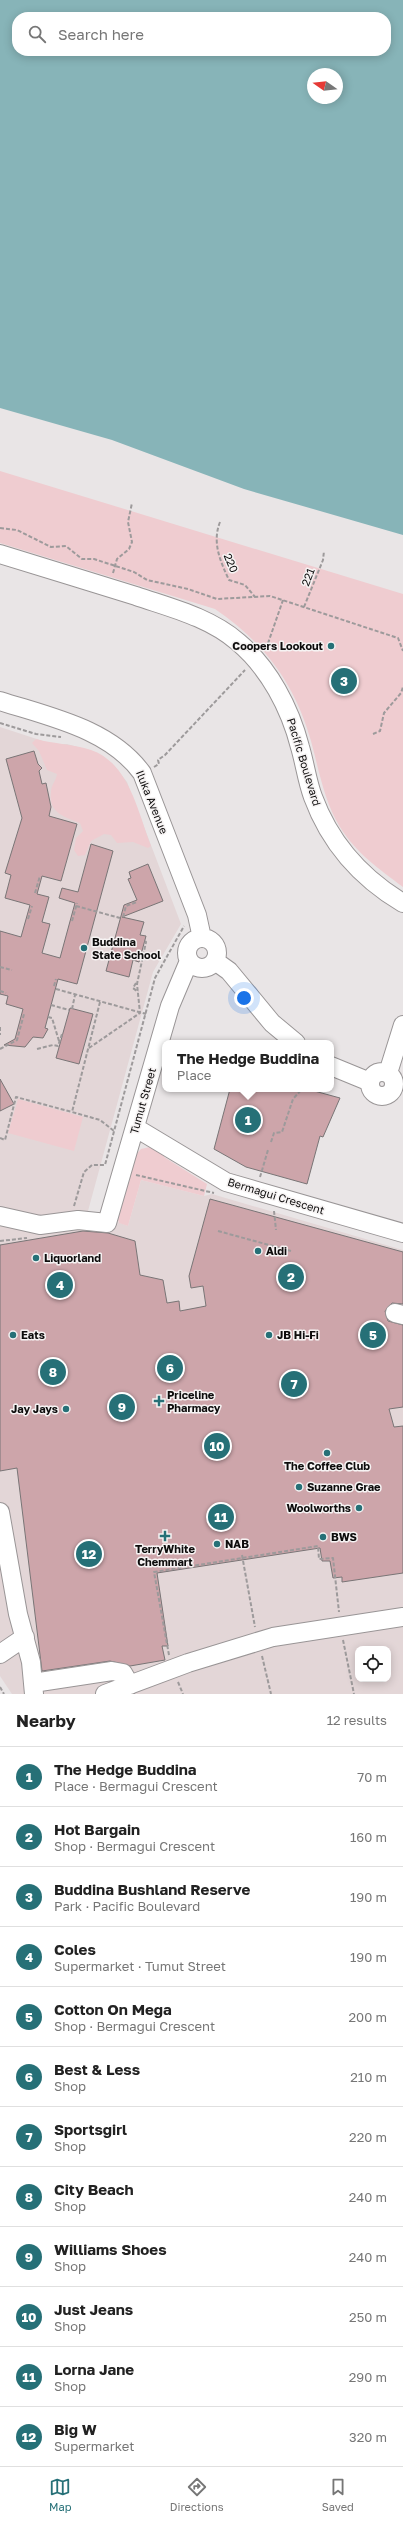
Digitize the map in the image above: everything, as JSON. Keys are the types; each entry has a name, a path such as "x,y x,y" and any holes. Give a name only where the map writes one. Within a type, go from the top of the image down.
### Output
{"street":[{"name":"Pacific Boulevard","path":"0,554 115,590 206,621 239,642 273,684 292,720 312,796 335,842 364,874 403,903"},
{"name":"Iluka Avenue","path":"0,701 97,735 119,748 142,773 197,915 202,938"},
{"path":"202,938 211,941 217,948 215,961 209,967 200,968 189,961 187,951 192,942 202,938"},
{"name":"Tumut Street","path":"40,1225 78,1220 103,1224 109,1220 170,1006 189,961"},
{"path":"215,961 229,972 272,1023 292,1040"},
{"path":"388,1073 403,1025"},
{"path":"334,1067 370,1082"},
{"path":"376,1073 388,1073 394,1081 398,1093 386,1096 378,1095 372,1090 370,1082 376,1073"},
{"name":"Bermagui Crescent","path":"136,1128 226,1182 403,1233"},
{"path":"0,1216 40,1225"},
{"path":"0,1512 11,1584 31,1662 33,1688 112,1671 122,1673 130,1685"},
{"path":"105,1694 258,1641 340,1626 403,1617"},
{"path":"0,1654 25,1637"}],"path":[{"path":"114,567 117,559 129,549 132,542 128,522 132,503"},
{"name":"220","path":"220,522 217,530 217,547 229,580 245,585 255,597"},
{"path":"0,528 17,530 51,547 66,546 82,559 94,559 114,567 134,572 147,580 188,589 217,599 270,596 398,638 403,651"},
{"name":"221","path":"304,607 316,580 323,560 324,551"},
{"path":"142,773 159,764 158,760 243,672 266,652 283,600"},
{"path":"373,734 380,731 384,714 401,693 403,687"},
{"path":"0,723 36,734 66,738"},
{"path":"35,893 40,876"},
{"path":"72,921 76,905 122,917 126,906 137,902"},
{"path":"28,919 32,906"},
{"path":"105,1165 155,978 185,924"},
{"path":"140,1013 137,983 146,942 144,941"},
{"path":"0,967 12,970"},
{"path":"54,986 56,979"},
{"path":"56,989 146,1014"},
{"path":"0,991 6,993"},
{"path":"72,1009 76,995"},
{"path":"72,1112 100,1002"},
{"path":"51,1006 69,1010"},
{"path":"88,1048 140,1013"},
{"path":"0,1049 16,1040 24,1014"},
{"path":"48,1017 52,1018 59,1042"},
{"path":"0,1027 0,1035"},
{"path":"38,1049 53,1045 58,1046 62,1034"},
{"path":"271,1142 274,1133 282,1132 293,1099 299,1092"},
{"path":"0,1138 5,1140 16,1097 100,1120 114,1131"},
{"path":"260,1177 268,1150"},
{"path":"72,1208 78,1200 84,1172 92,1165 105,1165 122,1171 215,1193"},
{"path":"274,1210 276,1230"},
{"path":"0,1242 39,1236 40,1225"},
{"path":"218,1232 291,1251"},
{"path":"365,1332 372,1326"},
{"path":"174,1669 168,1652 154,1572 318,1546 319,1559 333,1558 340,1626 354,1694"},
{"path":"242,1557 258,1641 271,1694"},
{"path":"0,1687 4,1694"}],"shaded area":[{"path":"0,471 403,594 403,887 377,867 353,845 334,817 319,774 311,741 296,701 287,683 263,650 233,622 215,609 0,543"},
{"path":"0,727 52,744 67,744 92,751 112,763 127,782 181,924 153,972 88,1211 128,1226 141,1180 204,1196 212,1194 403,1250 403,1694 12,1694 0,1676"},
{"path":"36,739 91,750 104,756 115,766 130,790 151,846 148,848 133,842 117,843 111,835 104,834 91,841 85,855 78,856 74,850 76,838 83,831 80,823 63,816 52,805 51,790 57,774 47,770 39,751 32,743"},
{"path":"18,1099 83,1117 74,1151 8,1133"},
{"path":"150,1147 166,1152 164,1157 207,1184 204,1196 141,1180 128,1226 119,1223 117,1217 133,1158 141,1149"}],"water":[{"path":"0,0 403,0 403,535 244,489 112,440 0,408"}],"building":[{"path":"34,751 38,764 42,768 39,771 42,784 46,783 51,807 49,816 77,824 61,881 42,876 37,894 49,897 42,922 50,924 42,953 60,958 75,903 59,898 62,888 78,892 91,844 113,851 77,984 58,979 45,1028 48,1029 43,1038 33,1037 25,1047 4,1045 15,1039 23,1009 6,1004 8,996 0,994 0,931 21,937 30,905 5,898 11,875 5,873 22,818 6,759"},
{"path":"148,864 163,901 122,917 144,922 140,935 146,936 139,962 133,960 129,977 106,971 124,905 137,900 128,879 131,878 129,872"},
{"path":"70,1008 93,1014 79,1064 56,1058"},
{"path":"0,1079 14,1104 0,1111"},
{"path":"229,1092 318,1092 340,1098 323,1137 320,1136 307,1184 246,1167 214,1149"},
{"path":"210,1199 403,1252 403,1304 392,1303 385,1311 388,1321 403,1325 403,1407 389,1409 394,1427 403,1426 403,1573 342,1582 342,1577 333,1578 330,1561 322,1561 320,1548 157,1573 168,1646 162,1646 165,1660 130,1666 110,1661 42,1671 17,1468 0,1471 0,1245 83,1231 108,1233 135,1241 140,1275 163,1280 167,1303 179,1301 180,1311 206,1306 203,1286 191,1288 189,1276"}],"place":[{"name":"Coopers Lookout","path":"331,646"},
{"name":"Buddina Bushland Reserve","path":"344,681"},
{"name":"Buddina State School","path":"84,948"},
{"name":"The Hedge Buddina","path":"248,1120"},
{"name":"Aldi","path":"258,1251"},
{"name":"Liquorland","path":"36,1258"},
{"name":"Hot Bargain","path":"291,1277"},
{"name":"Coles","path":"60,1285"},
{"name":"Eats","path":"13,1335"},
{"name":"JB Hi-Fi","path":"269,1335"},
{"name":"Cotton On Mega","path":"373,1335"},
{"name":"Best & Less","path":"170,1368"},
{"name":"City Beach","path":"53,1372"},
{"name":"Sportsgirl","path":"294,1384"},
{"name":"Priceline Pharmacy","path":"159,1401"},
{"name":"Williams Shoes","path":"122,1407"},
{"name":"Jay Jays","path":"66,1409"},
{"name":"Just Jeans","path":"217,1446"},
{"name":"The Coffee Club","path":"327,1453"},
{"name":"Suzanne Grae","path":"299,1487"},
{"name":"Woolworths","path":"359,1508"},
{"name":"Lorna Jane","path":"221,1517"},
{"name":"TerryWhite Chemmart","path":"165,1536"},
{"name":"BWS","path":"323,1537"},
{"name":"NAB","path":"217,1544"},
{"name":"Big W","path":"89,1554"}]}
